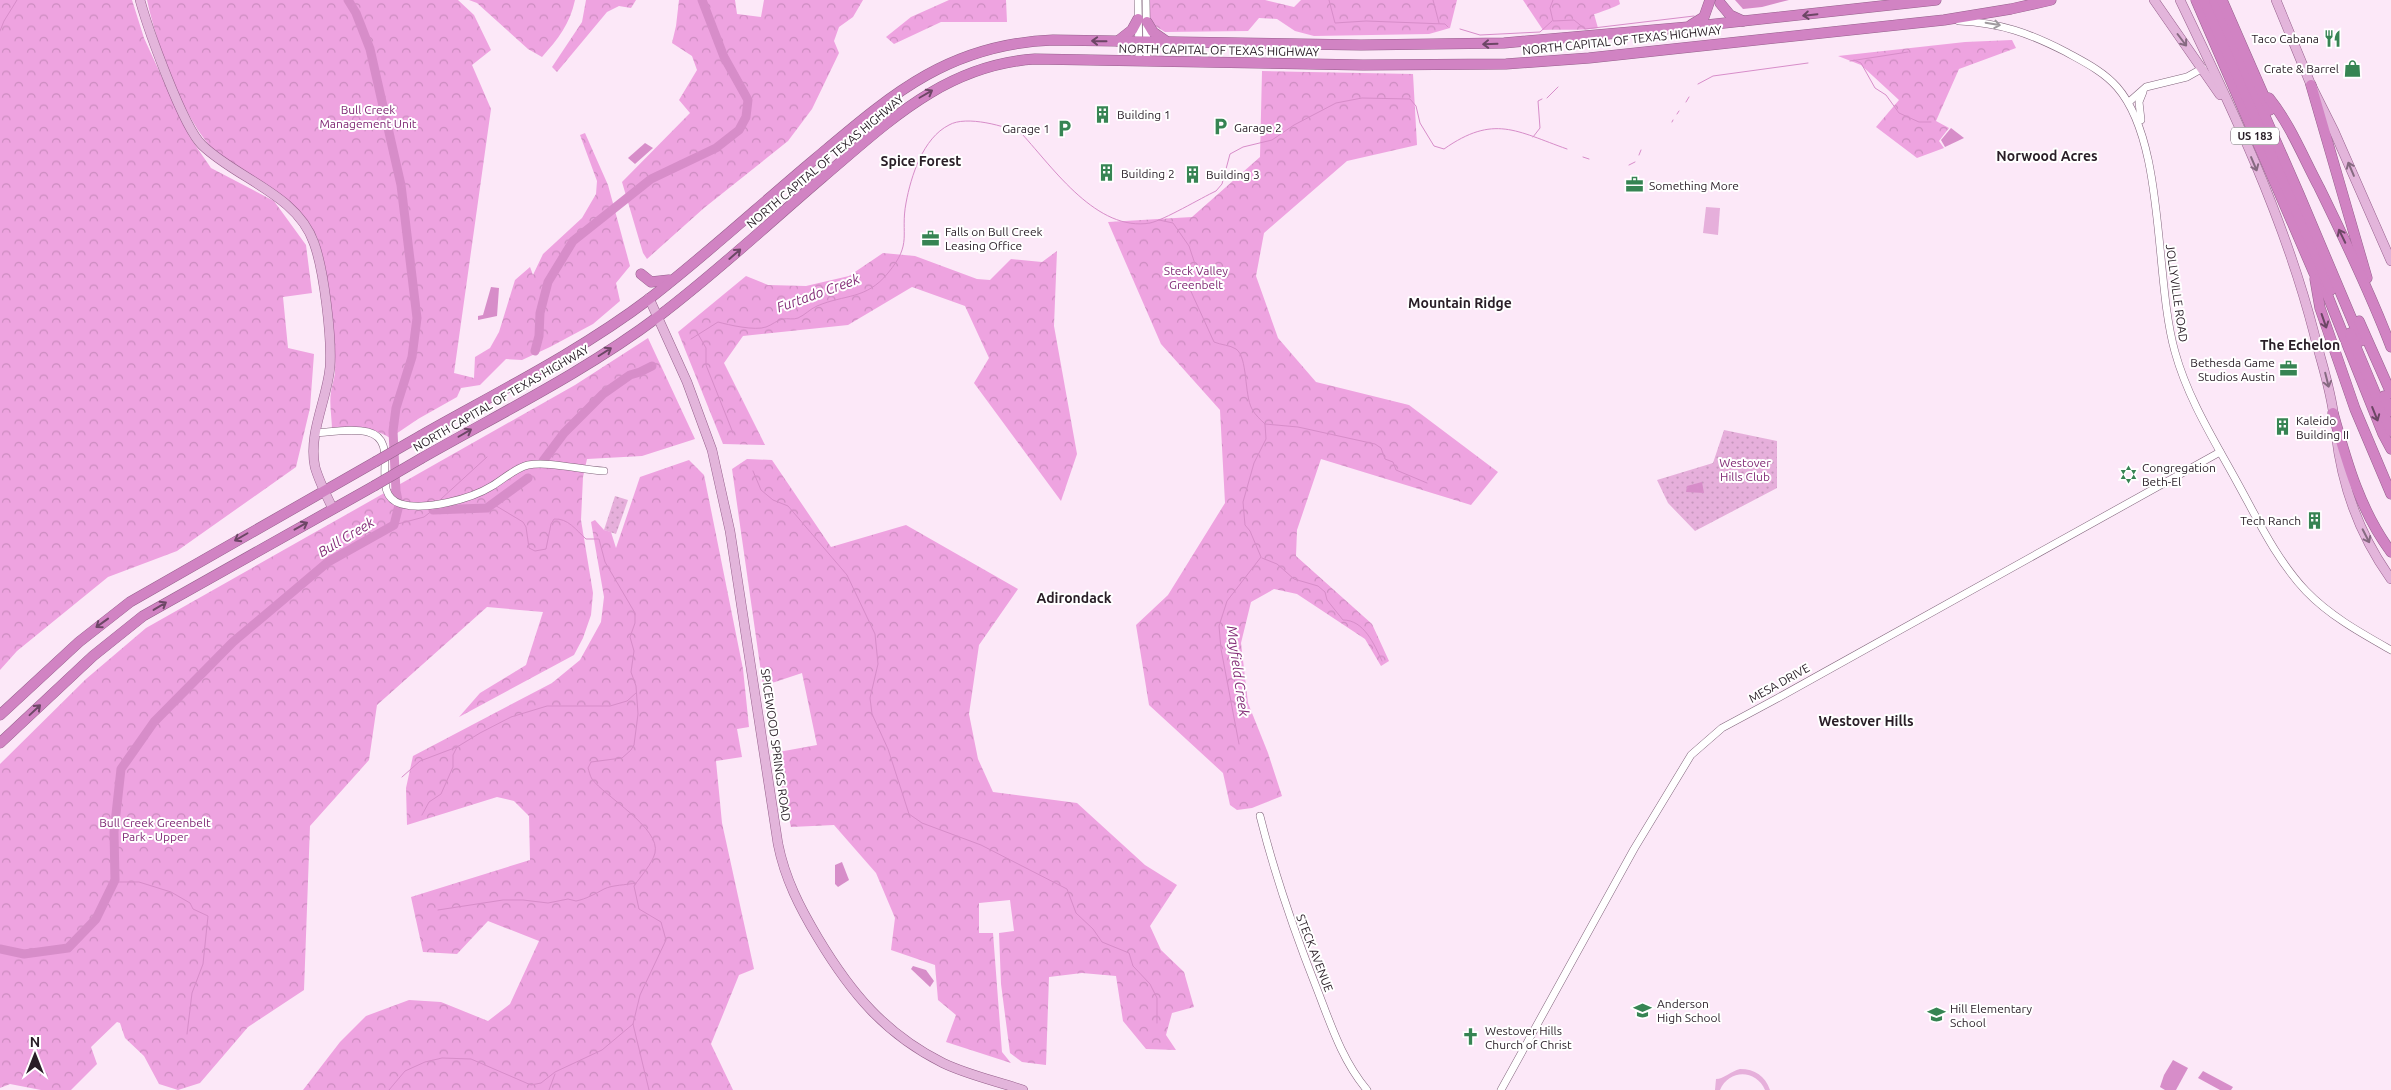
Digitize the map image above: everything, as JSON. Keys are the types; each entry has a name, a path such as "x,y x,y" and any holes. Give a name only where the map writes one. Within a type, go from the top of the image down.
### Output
{"highway":[{"name":"NORTH CAPITAL OF TEXAS HIGHWAY","path":"0,715 79,642 130,602 578,346 650,298 902,88 958,59 1006,44 1053,40 1455,45 1547,40 1836,12 1936,0"},
{"name":"NORTH CAPITAL OF TEXAS HIGHWAY","path":"0,744 93,656 143,616 374,486 604,353 658,316 732,256 900,112 941,86 979,70 1018,60 1143,60 1363,65 1506,64 1589,58 1944,20 2011,10 2051,0"},
{"name":"US 183","path":"2196,0 2314,273 2327,294 2383,434 2391,449"},
{"path":"2204,0 2384,394 2391,425"},
{"path":"2214,0 2391,410"},
{"name":"US 183","path":"2222,0 2260,87 2384,394"},
{"path":"1688,27 1704,17 1715,1 1730,15 1744,21"},
{"path":"1830,32 1830,22 1836,12"},
{"path":"1118,41 1142,21 1167,42"},
{"path":"2311,85 2356,233 2372,296"},
{"path":"2260,87 2283,115 2372,296 2391,347"},
{"path":"2314,273 2320,308 2355,409 2391,494"},
{"path":"641,274 646,280 656,283 673,279"},
{"path":"2384,394 2391,431"},
{"path":"2334,413 2359,497 2370,521 2391,552"}],"main road":[{"path":"140,0 166,71 195,137 218,158 284,203 304,223 311,235 323,282 330,356 329,377 315,433 315,465 333,508"},
{"path":"2154,0 2203,68 2235,119"},
{"path":"2180,0 2235,119 2288,246 2309,312 2334,413 2338,451 2350,500 2367,538 2391,579"},
{"path":"2276,0 2311,85 2334,131 2391,261"},
{"name":"SPICEWOOD SPRINGS ROAD","path":"650,298 701,416 712,450 730,531 777,839 785,874 798,903 848,986 874,1015 890,1029 943,1063 1023,1090"}],"street":[{"path":"1138,0 1142,21 1143,60"},
{"path":"1142,21 1146,0"},
{"name":"JOLLYVILLE ROAD","path":"1944,20 1989,23 2034,35 2100,71 2114,83 2129,102 2140,128 2151,181 2168,323 2174,351 2192,400 2281,562 2304,588 2340,620 2391,650"},
{"path":"2129,102 2146,87 2187,77 2203,68"},
{"path":"2140,128 2139,102 2146,87"},
{"path":"315,433 362,431 376,436 384,448 385,486 390,497 395,501 408,505 421,505 469,497 530,465 604,471"},
{"name":"MESA DRIVE","path":"1501,1090 1634,849 1684,766 1702,744 1737,719 2220,452"},
{"name":"STECK AVENUE","path":"1260,816 1285,905 1333,1032 1344,1057 1367,1090"}],"green space":[{"path":"0,0 132,0 144,38 189,136 211,168 274,201 306,245 312,293 283,297 288,348 314,354 310,408 296,467 177,551 108,577 17,651 0,670"},
{"name":"Bull Creek Management Unit","path":"147,0 458,0 474,15 491,50 472,65 491,109 454,373 474,378 475,357 490,348 499,332 515,280 530,267 533,275 543,254 582,218 596,194 597,181 580,135 585,133 608,185 630,266 616,283 620,301 593,324 550,347 522,360 506,359 480,385 461,388 457,397 418,419 390,438 369,430 332,430 330,401 335,373 334,342 327,280 316,235 308,221 286,199 221,156 208,144 196,127 174,84 157,38"},
{"path":"469,0 575,0 563,31 542,57 528,49 477,3"},
{"path":"586,0 636,0 631,8 619,6 607,12 557,72 552,67 582,22"},
{"path":"679,0 735,0 737,14 761,17 764,0 863,0 853,17 839,27 834,41 839,53 812,109 788,141 704,208 647,259 643,253 622,182 690,113 679,100 697,70 692,56 672,43"},
{"path":"949,0 1006,0 1007,22 941,22 894,44 886,37 911,17"},
{"path":"1150,0 1265,0 1294,7 1301,0 1457,0 1450,28 1429,34 1314,36 1295,31 1277,19 1259,18 1248,31 1165,32 1152,24 1149,13"},
{"path":"1523,0 1619,0 1620,4 1594,14 1598,28 1543,30"},
{"path":"2012,40 2016,48 1959,69 1936,121 1949,128 1939,141 1944,148 1917,158 1876,127 1899,100 1861,65 1838,56 1965,42"},
{"name":"Steck Valley Greenbelt","path":"1262,71 1413,74 1417,145 1347,161 1264,233 1256,276 1278,338 1316,382 1409,405 1498,472 1471,505 1321,459 1297,530 1296,556 1372,624 1389,661 1381,666 1365,639 1297,594 1274,589 1251,602 1241,643 1248,703 1268,753 1282,796 1252,808 1237,810 1230,805 1223,773 1149,705 1136,625 1168,595 1225,503 1220,410 1161,344 1108,222 1192,217 1260,157"},
{"path":"1706,207 1720,208 1718,235 1703,233"},
{"path":"1057,251 1054,326 1077,454 1061,501 974,383 989,358 965,306 912,287 848,325 743,336 724,363 765,445 723,444 678,332 746,276 768,285 806,286 849,276 883,253 915,256 977,279 990,280 1011,259 1042,262"},
{"name":"Bull Creek Greenbelt Park - Upper","path":"648,338 695,439 642,456 587,459 583,477 581,520 593,593 591,615 583,638 574,655 459,717 480,693 526,665 543,612 487,607 377,705 369,760 310,826 304,990 248,1027 200,1083 178,1090 159,1084 144,1056 125,1038 120,1023 117,1022 91,1047 97,1064 71,1090 41,1090 10,1084 0,1088 0,764 86,679 146,628 575,385"},
{"name":"Westover Hills Club","path":"1724,430 1777,441 1777,488 1695,531 1668,503 1657,480 1713,463"},
{"path":"747,459 772,460 831,547 906,525 1018,589 979,645 969,714 978,759 993,792 1077,803 1145,865 1177,885 1150,926 1161,950 1184,972 1194,1007 1172,1013 1166,1035 1176,1050 1146,1049 1123,1021 1116,976 1082,973 1049,977 1046,1065 1022,1062 1010,1053 1001,984 999,933 1014,931 1010,900 979,903 979,933 993,933 1002,1052 1011,1063 946,1042 956,1015 938,1000 935,965 891,950 895,918 876,873 834,825 791,827 773,753 817,745 802,673 763,686 732,469"},
{"path":"689,460 704,475 743,669 749,727 737,729 742,757 716,761 722,823 754,969 739,975 711,1044 733,1090 303,1090 340,1042 366,1016 409,1000 441,1002 488,1021 510,1004 539,941 488,921 457,954 423,952 411,897 530,860 529,816 514,801 497,797 407,825 406,788 413,756 552,683 580,660 601,622 604,597 591,522 595,520 604,530 611,532 616,548 640,477"},
{"path":"615,496 628,500 616,534 604,530"},
{"path":"1740,1069 1750,1070 1759,1074 1770,1090 1765,1090 1755,1078 1742,1074 1730,1078 1720,1090 1715,1090 1716,1079"}],"shaded area":[{"path":"1735,0 1789,0 1762,7 1743,9"},
{"path":"1951,128 1964,138 1945,147 1941,140"},
{"path":"645,143 653,148 635,164 628,158"},
{"path":"491,287 499,288 497,316 478,320 478,316 483,315"},
{"path":"1702,482 1704,493 1686,492 1687,486"},
{"path":"842,862 849,880 838,887 835,884 835,865"},
{"path":"913,966 926,970 934,981 930,987 911,969"},
{"path":"2173,1060 2188,1068 2176,1090 2165,1090 2160,1087 2164,1075"},
{"path":"2203,1071 2233,1087 2231,1090 2220,1090 2198,1078"}],"waterway":[{"path":"0,31 17,0"},
{"name":"Bull Creek","path":"0,949 24,954 68,948 96,919 115,880 114,832 121,769 154,722 233,642 328,562 394,525 399,505 396,491 393,431 396,408 412,357 417,318 401,185 370,49 356,13 348,0"},
{"path":"535,351 539,336 540,313 548,282 573,241 651,179 716,148 739,130 746,117 748,100 724,57 702,0"},
{"path":"1329,0 1335,23 1366,21 1445,24 1448,27"},
{"path":"1433,0 1439,23"},
{"path":"1553,0 1550,8 1553,21 1574,20 1585,29 1694,16"},
{"path":"1460,29 1480,35 1540,32 1552,21"},
{"name":"Furtado Creek","path":"1850,61 1908,52"},
{"path":"1854,60 1861,63 1875,88 1886,95 1899,113 1919,122 1931,122"},
{"name":"Furtado Creek","path":"1698,84 1713,76 1808,63"},
{"path":"1547,98 1558,87"},
{"name":"Furtado Creek","path":"1686,102 1689,97"},
{"name":"Furtado Creek","path":"691,339 718,322 742,327 761,328 779,320 796,319 817,306 863,292 880,282 901,254 904,239 906,203 911,181 925,148 940,131 956,122 975,121 1006,128 1022,134 1078,195 1112,218 1131,223 1150,223 1156,221 1216,191 1222,184 1230,154 1243,147 1272,140 1294,125 1336,103 1362,98 1410,99 1416,106 1420,123 1434,146 1444,149 1462,138 1491,129 1519,132 1567,149"},
{"path":"1533,137 1540,128 1538,101 1542,99"},
{"name":"Furtado Creek","path":"1639,155 1641,150"},
{"name":"Furtado Creek","path":"1583,157 1589,159"},
{"name":"Furtado Creek","path":"1629,165 1635,162"},
{"name":"Mayfield Creek","path":"1159,220 1173,223 1189,246 1195,264 1188,285 1214,342 1234,348 1240,353 1252,409 1265,424 1266,439 1254,463 1243,502 1245,525 1250,531 1261,557 1227,601 1219,626 1221,649 1239,744"},
{"path":"698,334 706,348 706,365 733,433"},
{"name":"Furtado Creek","path":"543,461 564,433 603,394 630,375 652,366"},
{"path":"1265,424 1298,427 1375,444 1381,448 1385,459 1393,462 1396,470 1427,483"},
{"path":"441,499 487,457"},
{"path":"753,471 761,490 773,500 788,506 847,575 875,634 878,664 870,698 872,714 888,749 909,814 922,823 981,845 1067,889 1076,913 1093,929 1102,942 1129,953 1133,966 1150,984 1157,998 1157,1023"},
{"name":"Furtado Creek","path":"433,510 487,508 528,478"},
{"path":"493,504 523,522 526,527 529,548 535,551 546,549 551,524 554,519 564,520 586,539 599,539 605,562 635,613 635,623 630,637 634,651 631,672 636,686 638,714 634,745 622,758 591,762 588,768 592,779 598,786 641,823 655,843 654,857 634,886 639,909 661,922 666,940 640,995 633,1024 649,1090"},
{"path":"394,525 424,517 433,510"},
{"path":"1262,558 1277,564 1294,579 1318,586 1325,592 1327,600 1343,620 1357,624 1367,634 1382,661"},
{"path":"422,815 429,802 441,794 453,767 453,755 457,747 480,733 511,717 547,706 610,706 627,701 636,693"},
{"path":"402,777 420,761 457,747"},
{"path":"114,882 139,882 171,892 190,903 193,909 208,916 203,964 192,993 187,1034"},
{"path":"438,910 503,900 548,903 568,899 576,901 607,888 636,883"},
{"path":"389,1090 405,1071 425,1062 442,1058 471,1059 531,1085 541,1083 555,1072 602,1050 633,1024"},
{"path":"549,1090 555,1074"}],"place":[{"name":"Taco Cabana","path":"2333,38"},
{"name":"Crate & Barrel","path":"2353,68"},
{"name":"Building 1","path":"1103,114"},
{"name":"Garage 2","path":"1220,127"},
{"name":"Garage 1","path":"1064,128"},
{"name":"Building 2","path":"1107,173"},
{"name":"Building 3","path":"1192,174"},
{"name":"Something More","path":"1635,185"},
{"name":"Falls on Bull Creek Leasing Office","path":"931,238"},
{"name":"Bethesda Game Studios Austin","path":"2289,369"},
{"name":"Kaleido Building II","path":"2282,427"},
{"name":"Congregation Beth-El","path":"2128,474"},
{"name":"Tech Ranch","path":"2315,520"},
{"name":"Anderson High School","path":"1643,1010"},
{"name":"Hill Elementary School","path":"1936,1015"},
{"name":"Westover Hills Church of Christ","path":"1471,1037"}],"district":[{"name":"Norwood Acres","path":"2047,156"},
{"name":"Spice Forest","path":"921,161"},
{"name":"Mountain Ridge","path":"1460,303"},
{"name":"The Echelon","path":"2300,345"},
{"name":"Adirondack","path":"1074,598"},
{"name":"Westover Hills","path":"1866,721"}]}
